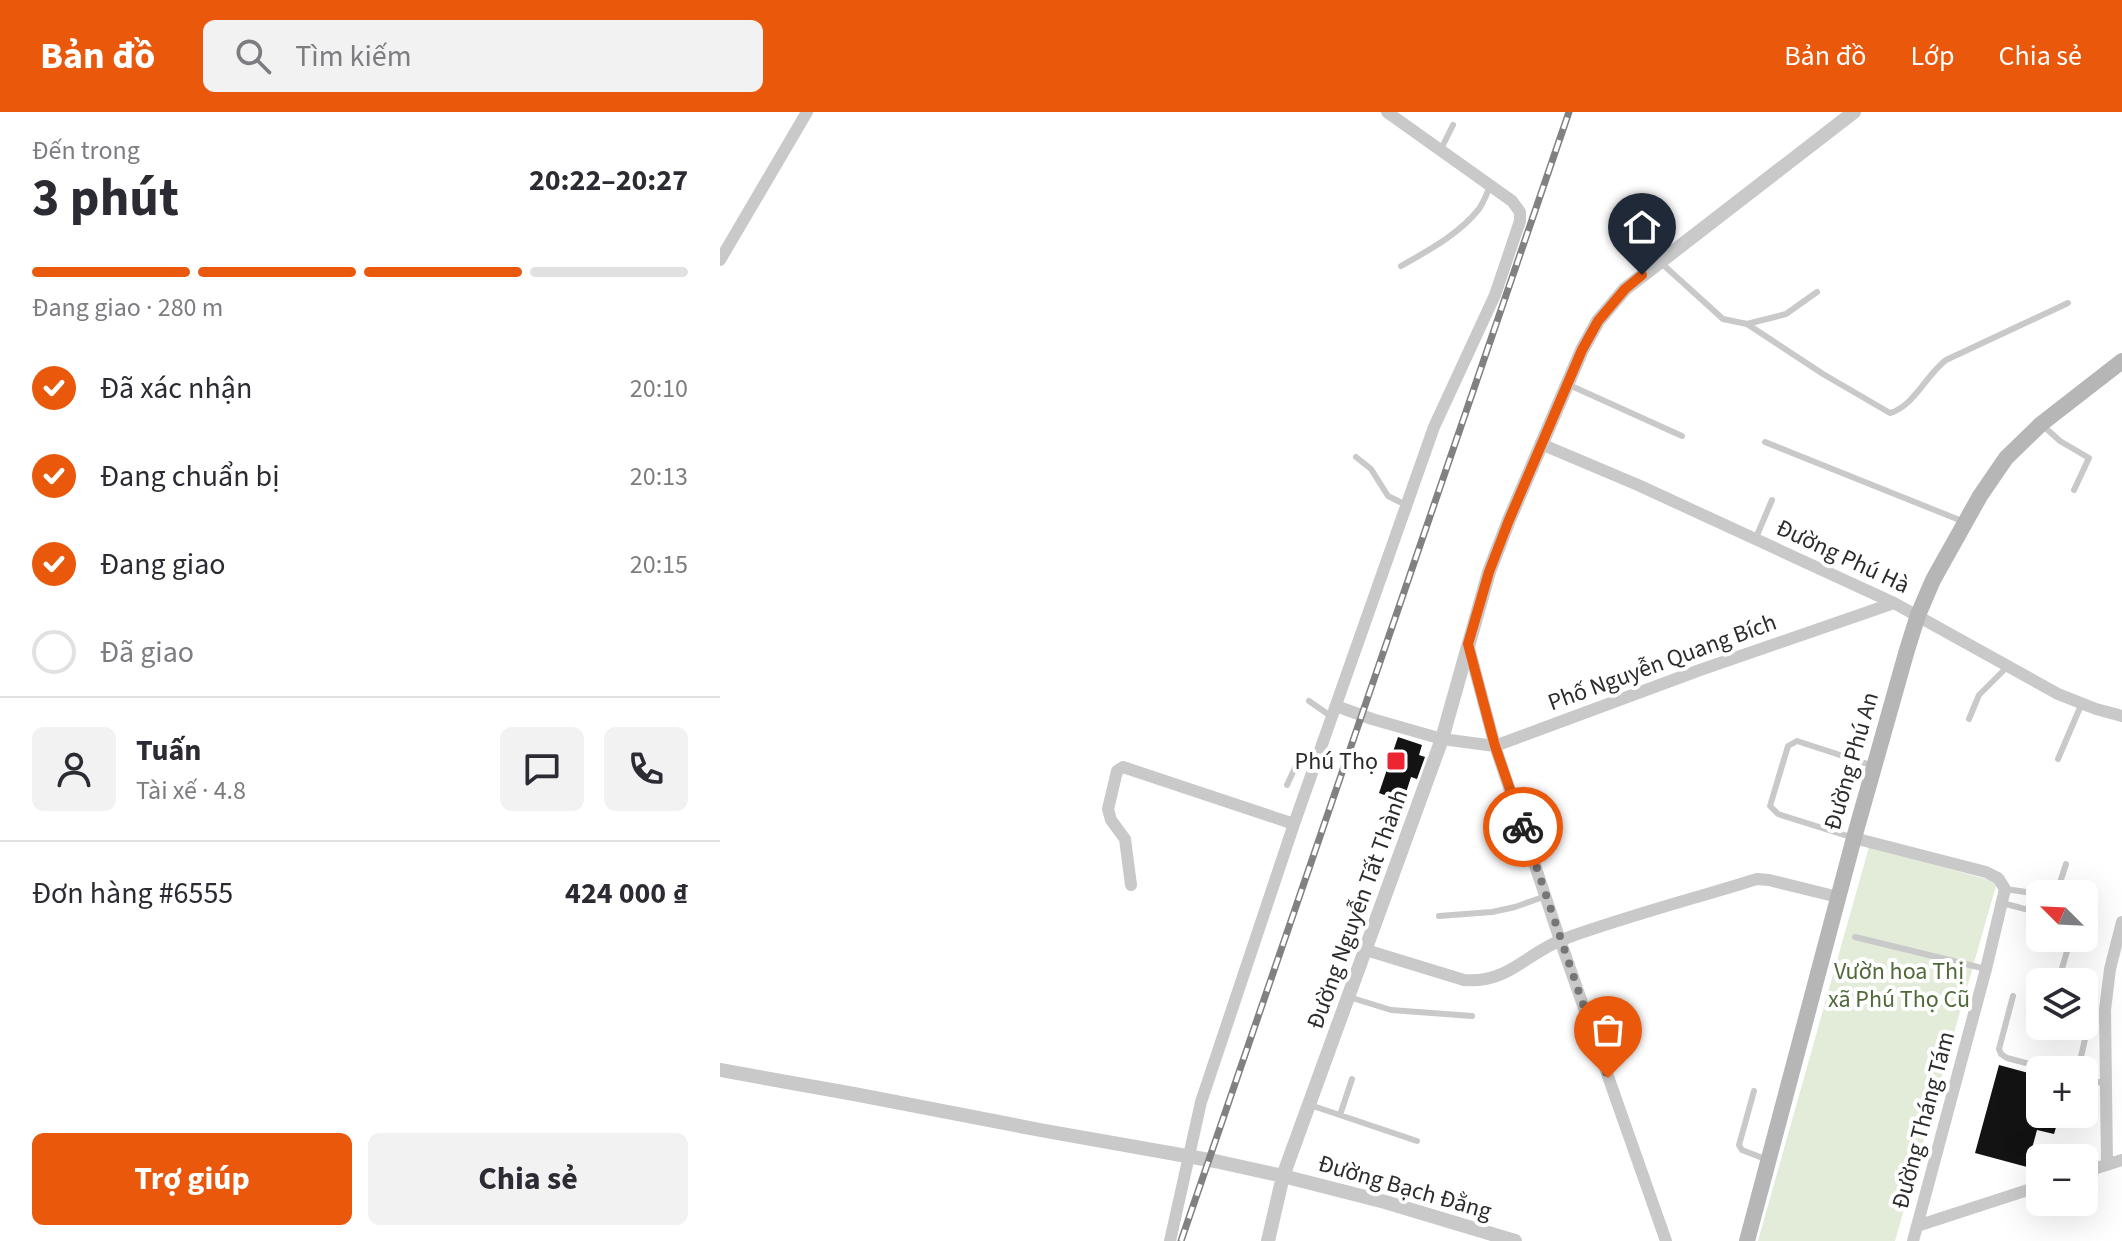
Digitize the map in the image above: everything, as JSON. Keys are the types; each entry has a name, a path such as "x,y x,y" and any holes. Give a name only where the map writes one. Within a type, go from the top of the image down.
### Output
{"main road":[{"name":"Đường Phú An","path":"1747,1241 1854,838 1918,615 1933,580 2006,458 2041,424 2122,361"}],"street":[{"path":"720,260 807,112"},
{"path":"1170,1241 1202,1098 1294,824 1436,421 1495,295 1518,230 1520,212 1516,205 1387,112"},
{"name":"Đường Nguyễn Tất Thành","path":"1268,1241 1283,1176 1442,739 1489,572 1582,350 1598,321 1625,289 1854,112"},
{"name":"Đường Phú Hà","path":"1541,444 1638,485 1894,603 2058,694 2122,716"},
{"name":"Phố Nguyễn Quang Bích","path":"1334,711 1442,739 1495,746 1894,603"},
{"path":"1468,644 1495,746 1666,1241"},
{"path":"1131,885 1125,839 1111,820 1108,809 1117,771 1123,767 1294,824"},
{"path":"1854,838 1986,872 1998,878 2005,889"},
{"path":"1366,950 1480,982 1493,979 1560,940 1757,879 1838,897"},
{"name":"Đường Tháng Tám","path":"1913,1241 2005,889"},
{"path":"2107,1165 2105,1010 2110,969 2122,922"},
{"name":"Đường Bạch Đằng","path":"720,1070 1187,1155 1385,1202 1515,1241"},
{"path":"2098,1168 2122,1160"},
{"path":"1917,1226 2026,1191"}],"lane":[{"path":"1440,151 1453,125"},
{"path":"1401,266 1455,232 1480,208 1490,186"},
{"path":"1659,261 1723,319 1747,324 1786,314 1817,292"},
{"path":"1747,324 1890,413 1899,411 1934,369 1946,360 2068,303"},
{"path":"1567,384 1682,436"},
{"path":"2041,424 2060,441 2089,458 2074,490"},
{"path":"1765,442 1966,522"},
{"path":"1356,457 1371,469 1388,496 1406,505"},
{"path":"1755,540 1772,500"},
{"path":"1969,719 1979,695 2009,665"},
{"path":"1309,701 1334,711"},
{"path":"2058,759 2082,703"},
{"path":"1854,838 1778,814 1770,806 1791,743 1797,741 1874,766"},
{"path":"1287,785 1300,757 1316,762"},
{"path":"2061,880 2066,864"},
{"path":"2005,889 2026,892"},
{"path":"1439,916 1492,912 1546,896"},
{"path":"2002,903 2026,909"},
{"path":"1855,937 1986,969"},
{"path":"2013,996 1999,1049 2007,1058 2026,1063"},
{"path":"1349,997 1391,1010 1472,1016"},
{"path":"1340,1115 1352,1079"},
{"path":"2098,1082 2105,1084"},
{"path":"1754,1091 1739,1145 1742,1150 1768,1160"},
{"path":"1310,1105 1417,1141"}],"green space":[{"name":"Vườn hoa Thị xã Phú Thọ Cũ","path":"1869,847 1997,882 1895,1241 1758,1241"}],"building":[{"path":"1398,737 1422,745 1419,755 1425,757 1417,779 1411,777 1403,802 1379,793"},
{"path":"1999,1065 2026,1072 2026,1128 2056,1128 2054,1134 2037,1130 2033,1144 2026,1144 2026,1167 1975,1153"}],"railway":[{"path":"1181,1241 1569,112"}],"way so far":[{"path":"1523,827 1608,1078"}],"place":[{"name":"Phú Thọ","path":"1396,761"}],"route":[{"path":"1523,827 1495,746 1468,644 1489,572 1509,520 1582,350 1598,321 1625,289 1642,275"}]}
